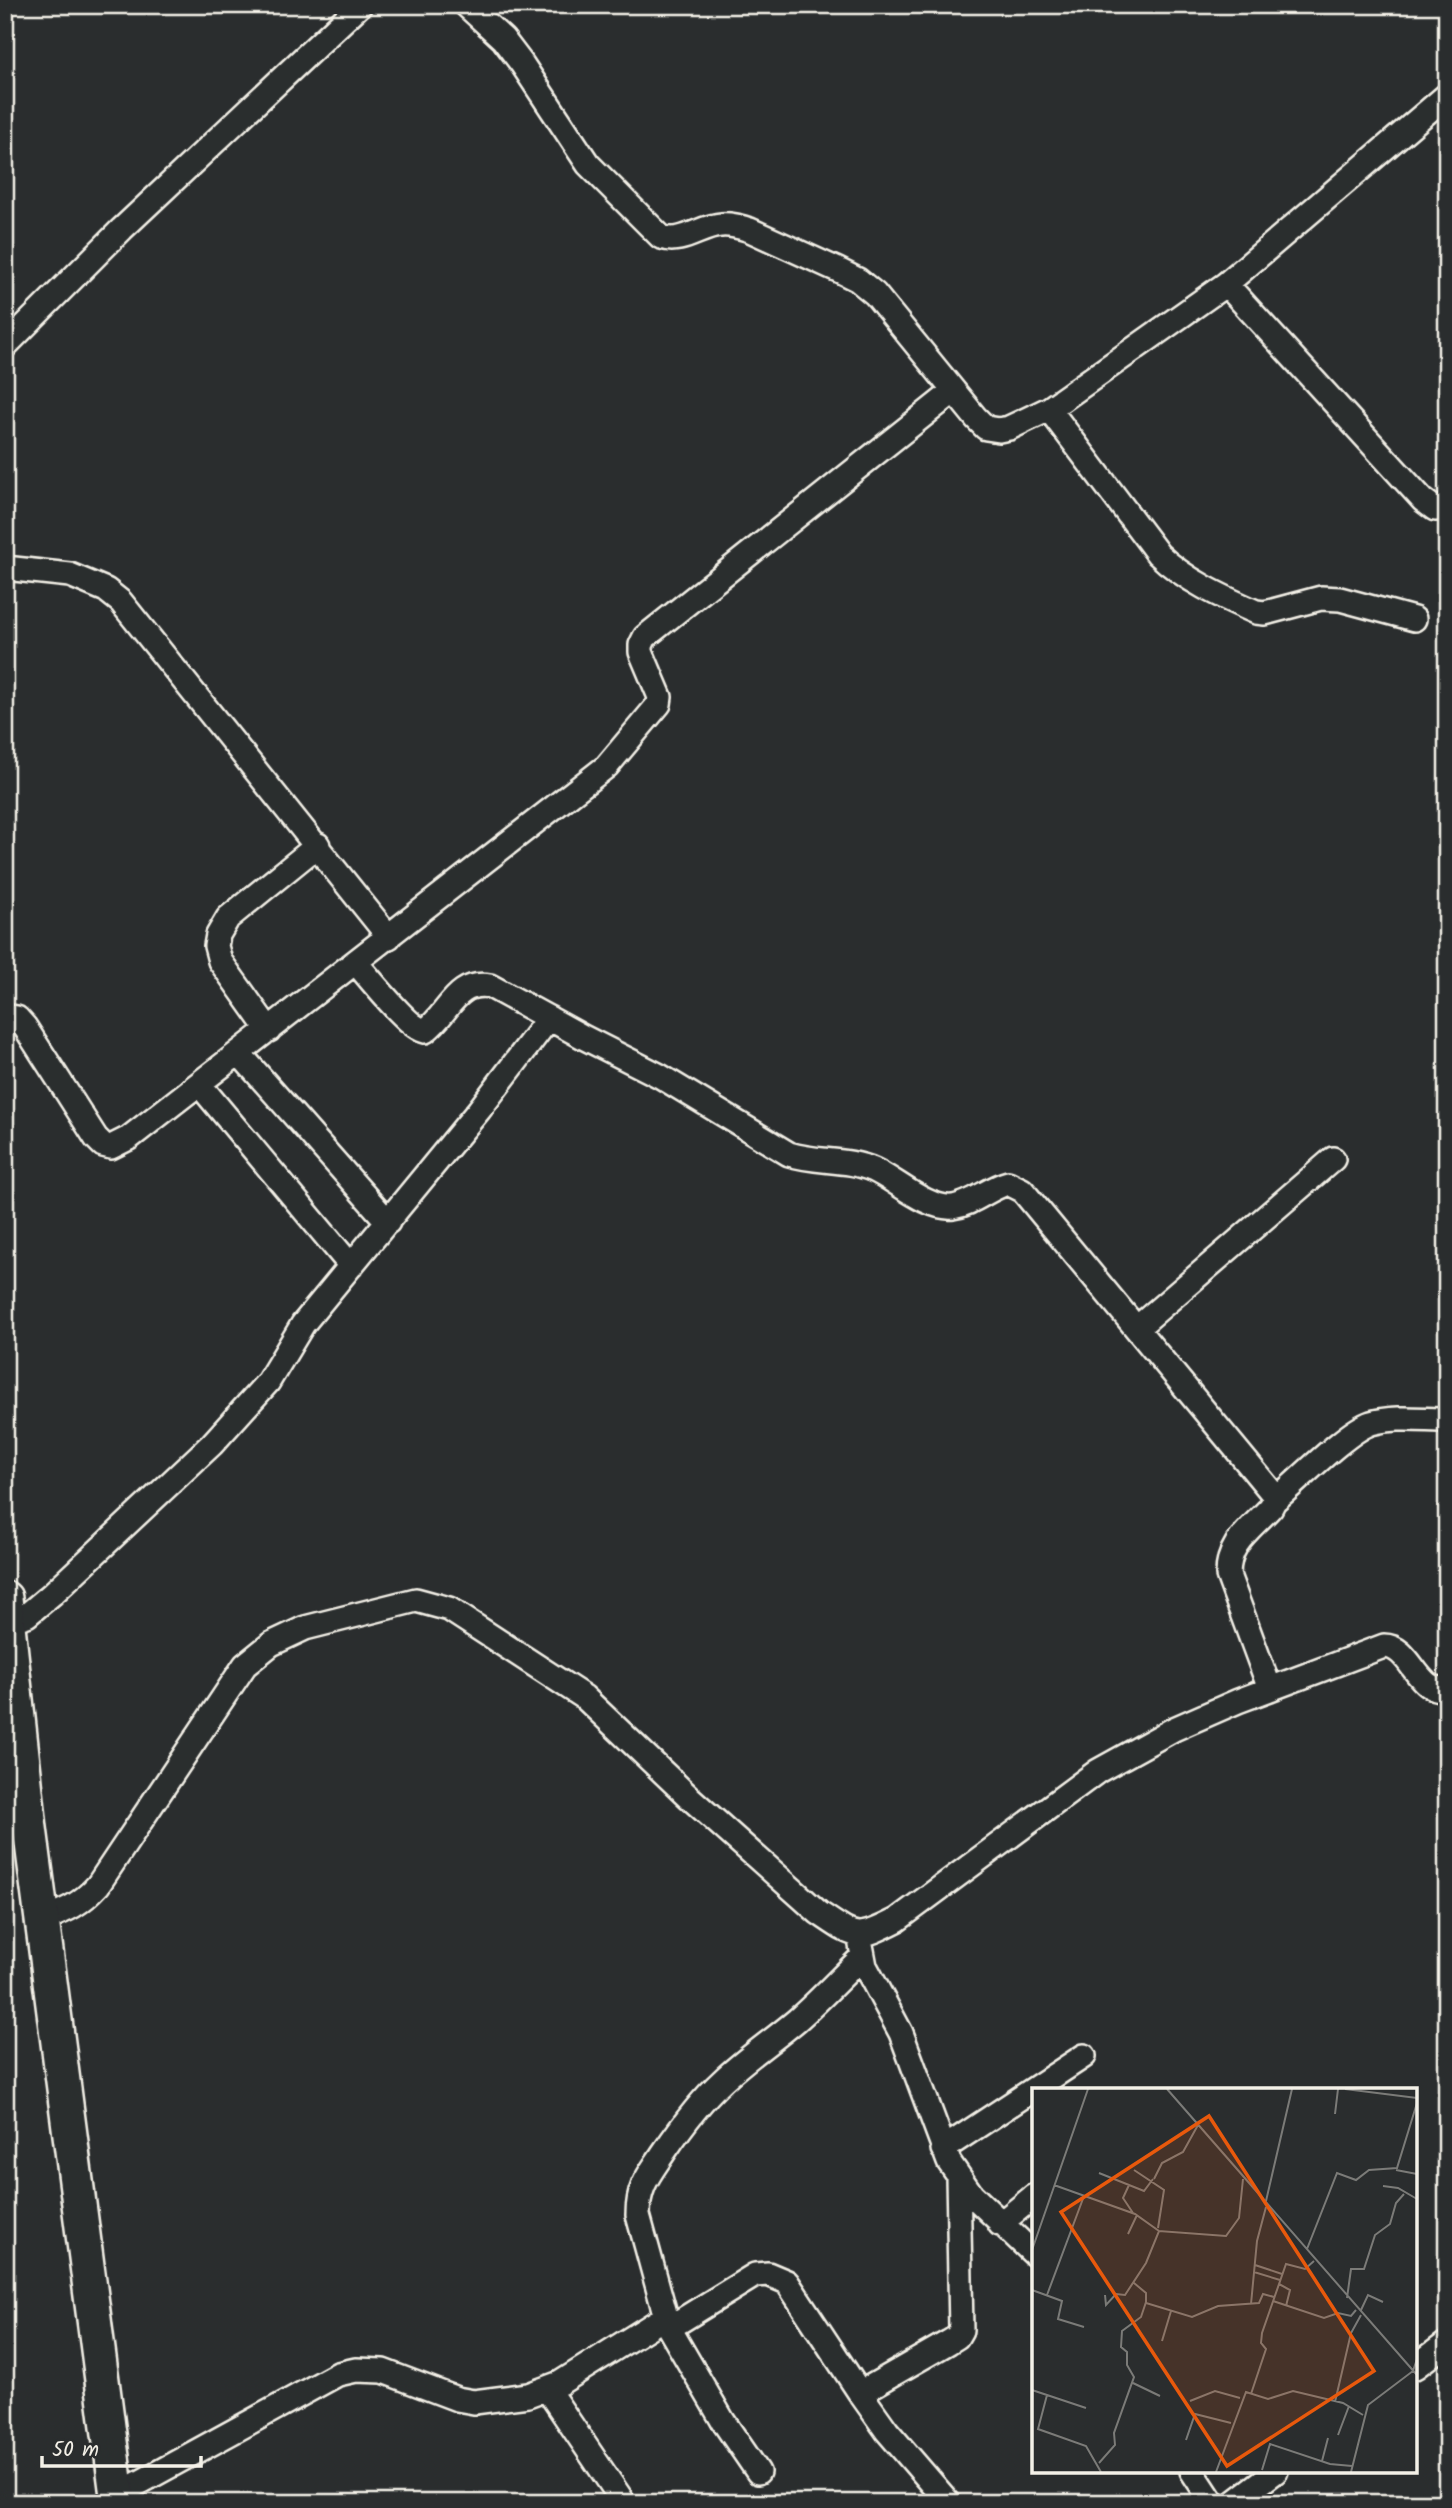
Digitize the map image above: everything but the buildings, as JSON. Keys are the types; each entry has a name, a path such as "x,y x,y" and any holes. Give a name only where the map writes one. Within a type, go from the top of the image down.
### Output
{"main road":[{"path":"7,1627 117,2499"}],"street":[{"path":"5,346 122,229 360,5"},
{"path":"466,5 503,39 589,164 661,237 677,239 719,224 733,225 858,280 875,294 986,428 999,430 1049,410 1226,284 1447,95"},
{"path":"1226,284 1423,499 1435,509 1447,508"},
{"path":"5,1016 17,1018 25,1027 103,1145 111,1147 130,1138 596,775 659,704 660,697 641,652 641,645 651,631 954,391"},
{"path":"1049,410 1158,554 1173,568 1191,579 1256,612 1265,613 1321,598 1340,599 1414,619"},
{"path":"5,568 70,575 106,590 121,602 389,937"},
{"path":"268,1030 220,961 216,946 218,935 228,918 318,845"},
{"path":"356,962 420,1031 431,1027 458,995 469,987 480,984 490,986 660,1076 789,1154 804,1159 860,1165 944,1207 965,1203 1008,1182 1016,1186 1271,1490 1274,1502"},
{"path":"7,1627 38,1607 212,1444 276,1371 303,1324 479,1110 549,1018"},
{"path":"239,1053 388,1222"},
{"path":"199,1084 351,1266"},
{"path":"1137,1328 1333,1159"},
{"path":"1270,1689 1228,1576 1228,1561 1235,1544 1274,1502 1352,1434 1369,1424 1390,1419 1447,1420"},
{"path":"42,1920 71,1909 98,1885 246,1665 271,1644 305,1628 416,1600 449,1609 584,1697 689,1797 819,1913 842,1928 861,1946 872,1983 901,2033 943,2149 958,2176 1000,2224 1032,2252"},
{"path":"758,2472 723,2421 667,2323 638,2215 641,2187 708,2094 800,2017 876,1931 897,1920 1098,1771 1174,1729 1369,1651 1391,1646 1434,1688 1447,1688"},
{"path":"1035,2088 1084,2056"},
{"path":"943,2149 1032,2090"},
{"path":"860,2393 949,2342 957,2337 961,2330 958,2176"},
{"path":"1000,2224 1032,2198"},
{"path":"117,2499 338,2374 356,2370 383,2371 457,2399 482,2402 547,2389 755,2275 768,2274 787,2282 887,2431 949,2503"},
{"path":"1417,2366 1447,2343"},
{"path":"547,2389 624,2503"},
{"path":"1193,2473 1213,2503"},
{"path":"1234,2503 1273,2473"}]}
